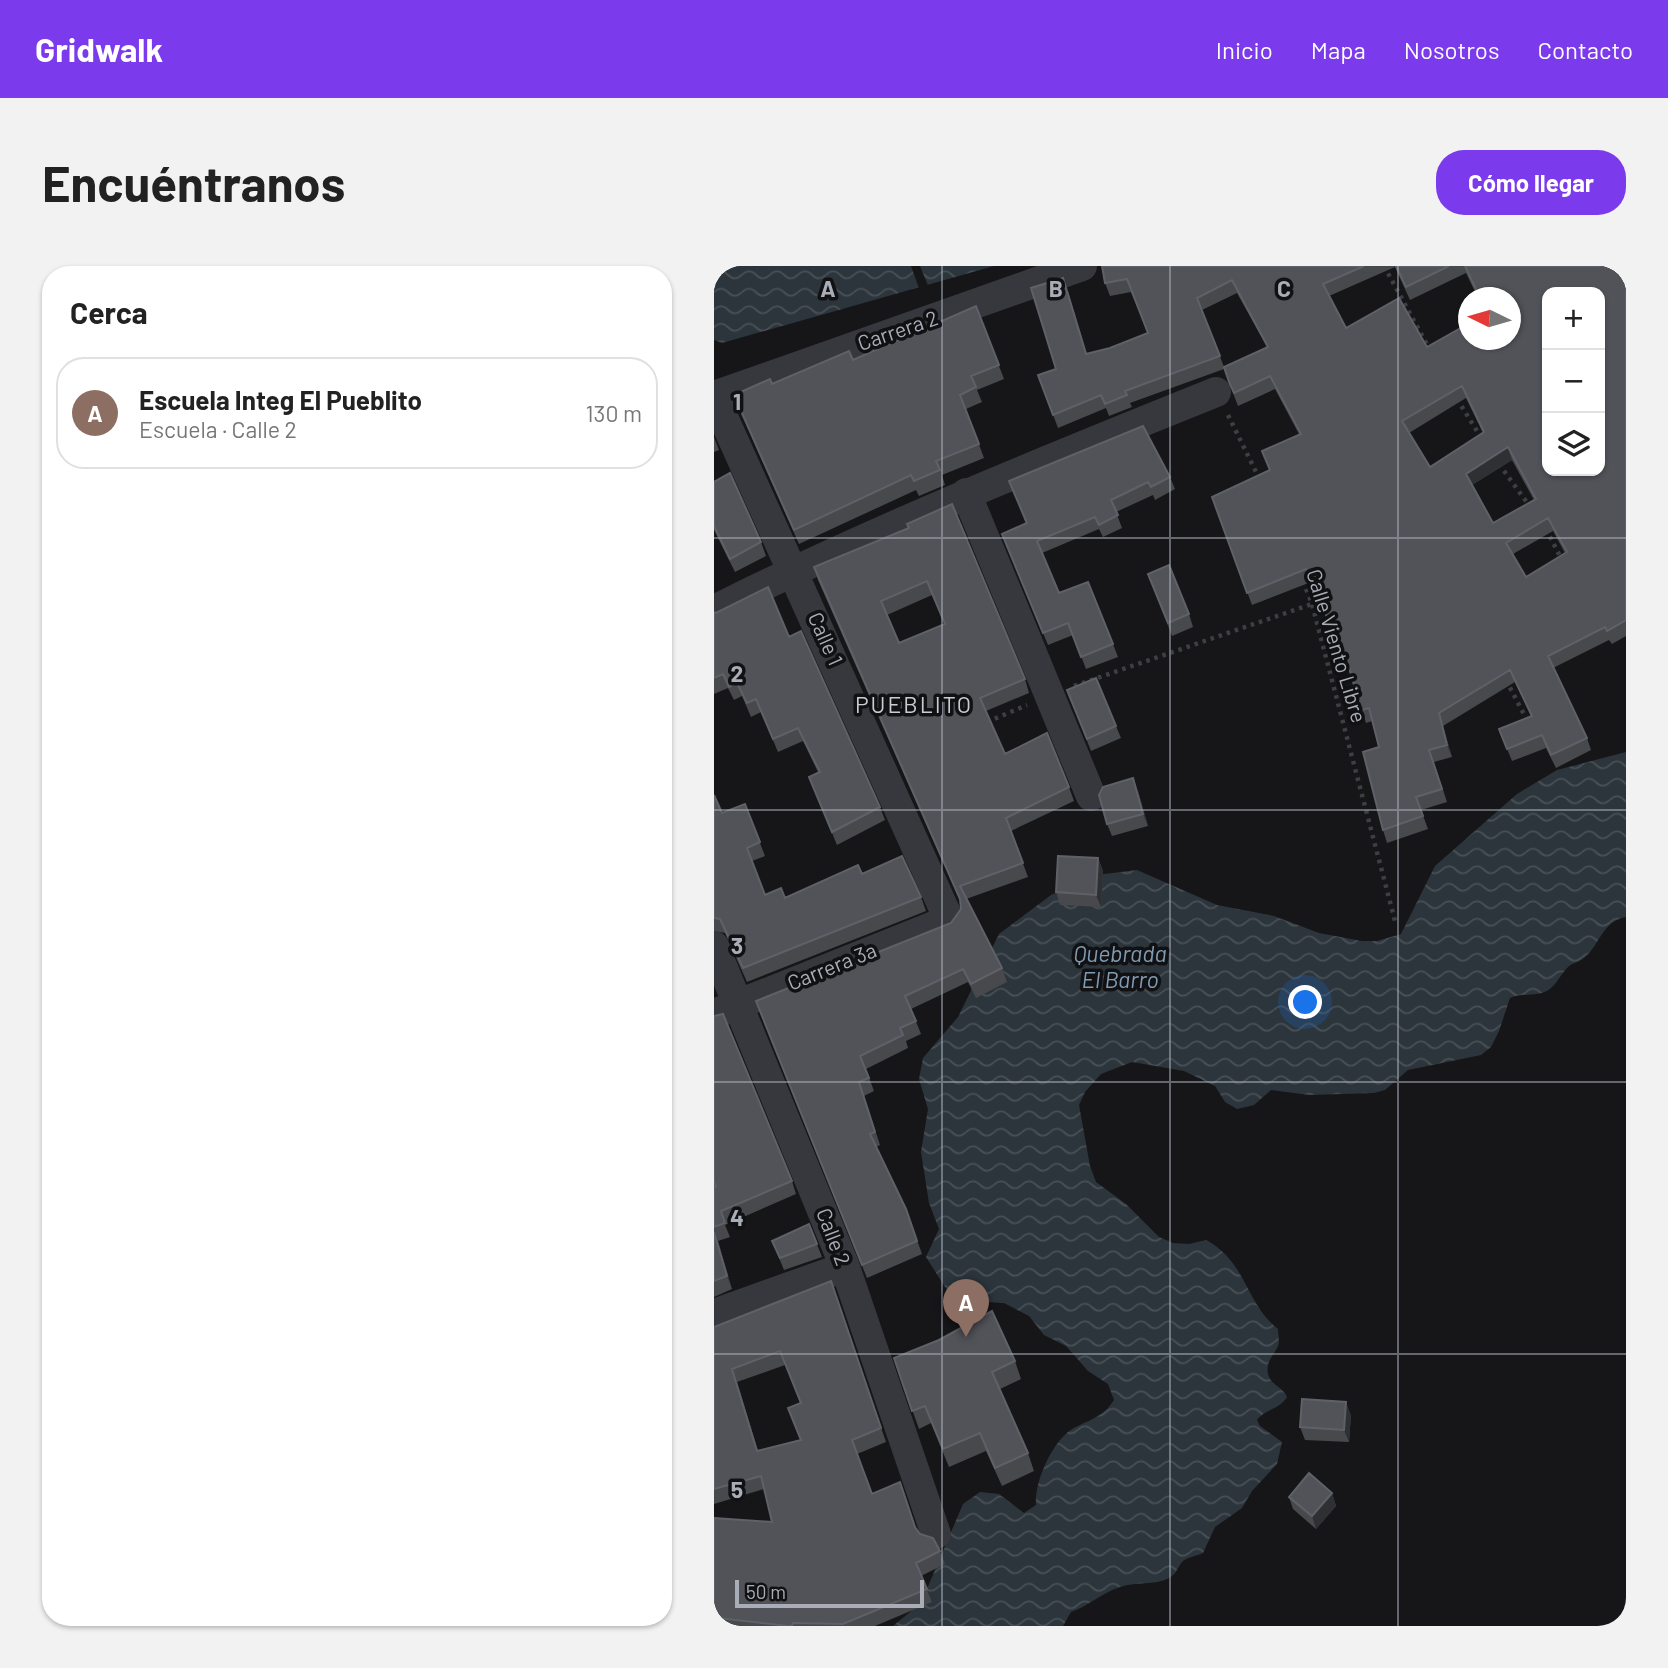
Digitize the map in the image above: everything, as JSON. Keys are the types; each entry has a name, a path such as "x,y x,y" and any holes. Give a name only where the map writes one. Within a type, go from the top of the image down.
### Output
{"street":[{"name":"Carrera 2","path":"714,396 1082,266"},
{"path":"714,610 794,569 966,493 1216,391"},
{"name":"Calle 1","path":"714,396 794,569 949,920"},
{"path":"966,493 1091,796"},
{"name":"Carrera 3a","path":"727,1009 949,920"},
{"name":"Calle 2","path":"714,946 727,1009 845,1267 936,1534"},
{"path":"714,1314 845,1267"}],"path":[{"path":"1384,266 1432,354"},
{"path":"1452,390 1487,446"},
{"path":"1216,391 1262,484"},
{"path":"1494,456 1545,528 1569,574"},
{"name":"Calle Viento Libre","path":"1297,568 1312,604 1395,921"},
{"path":"986,723 1049,695 1312,604"},
{"path":"1500,668 1530,726"}],"water":[{"path":"714,266 994,266 722,343 714,340"},
{"name":"Quebrada El Barro","path":"1626,752 1626,917 1618,919 1606,928 1589,953 1569,966 1547,991 1510,998 1491,1047 1481,1055 1408,1070 1385,1090 1374,1093 1309,1095 1271,1090 1254,1105 1237,1109 1225,1102 1215,1086 1184,1071 1132,1062 1101,1074 1085,1092 1079,1105 1090,1166 1096,1182 1126,1204 1159,1237 1173,1243 1189,1244 1206,1240 1220,1249 1238,1271 1267,1319 1278,1329 1279,1344 1268,1364 1268,1372 1271,1380 1287,1397 1257,1420 1260,1426 1282,1442 1277,1464 1252,1491 1242,1508 1215,1527 1203,1553 1187,1558 1169,1578 1126,1585 1107,1593 1071,1612 1063,1626 893,1626 921,1603 963,1504 980,1492 999,1494 1024,1513 1036,1505 1042,1473 1059,1441 1074,1428 1101,1414 1114,1400 1108,1384 1088,1371 1066,1346 1044,1335 1029,1316 1004,1303 957,1306 926,1257 939,1229 929,1203 921,1152 928,1109 919,1079 923,1058 958,1017 999,934 1051,895 1096,875 1137,870 1217,905 1274,916 1319,933 1377,941 1401,934 1435,866 1517,794 1557,770"}],"pier":[{"path":"911,266 920,266 929,288 920,291"}],"building":[{"path":"1102,266 1364,266 1323,284 1346,328 1399,298 1427,347 1458,330 1458,350 1521,350 1521,287 1475,287 1465,266 1626,266 1626,620 1607,631 1605,627 1548,656 1587,738 1551,755 1542,735 1507,749 1499,729 1532,716 1510,670 1439,713 1447,745 1429,750 1442,789 1416,797 1423,816 1383,830 1363,752 1379,747 1369,708 1361,710 1349,667 1306,569 1247,593 1212,497 1270,470 1262,451 1301,434 1270,376 1234,393 1229,382 1224,367 1268,347 1232,280 1197,298 1220,356 1125,391 1127,395 1105,404 1101,395 1053,415 1038,375 1056,369 1031,288 1063,278 1086,354 1148,333 1127,279 1105,283","holes":["1462,386 1484,432 1430,467 1402,421","1508,447 1536,499 1493,523 1466,474","1548,518 1567,552 1526,577 1506,543"]},
{"path":"1396,266 1449,266 1406,287"},
{"path":"976,306 999,365 971,376 976,387 960,395 979,444 936,461 940,470 914,481 911,475 794,530 734,395 770,379 772,384 849,351 853,360"},
{"path":"1143,426 1170,477 1151,487 1148,482 1111,500 1118,515 1099,525 1095,517 1037,541 1059,593 1088,582 1113,644 1081,657 1068,623 1043,633 1002,534 1027,523 1009,481"},
{"path":"730,473 761,542 730,559 714,526 714,482"},
{"path":"952,504 1025,679 980,698 1005,754 1047,733 1069,787 1006,818 1023,863 960,886 1002,968 971,984 963,969 905,996 916,1021 900,1028 903,1035 860,1056 869,1078 859,1082 875,1132 870,1134 906,1209 917,1241 862,1265 756,1001 951,923 961,909 960,899 814,567 909,528 907,524","holes":["927,581 945,624 899,643 881,601"]},
{"path":"1169,565 1189,614 1168,623 1148,574"},
{"path":"768,587 789,637 801,631 880,807 832,832 809,777 820,772 798,728 773,739 756,699 747,703 737,683 729,687 723,674 714,678 714,612"},
{"path":"1096,678 1116,726 1087,739 1067,690"},
{"path":"1133,778 1143,814 1107,824 1099,795 1103,787"},
{"path":"714,795 722,813 745,804 760,842 747,848 765,895 781,888 785,898 858,865 862,874 902,856 921,897 743,968 720,919 714,918"},
{"path":"1058,856 1098,858 1096,895 1056,892"},
{"path":"723,1014 792,1181 721,1211 725,1223 714,1227 714,1016"},
{"path":"809,1224 817,1244 780,1258 772,1241"},
{"path":"714,1232 727,1276 714,1281"},
{"path":"831,1281 881,1428 852,1440 872,1494 900,1482 915,1527 920,1534 933,1538 940,1551 916,1563 927,1589 843,1624 793,1623 788,1626 719,1618 718,1626 714,1626 714,1518 772,1522 761,1476 714,1489 714,1327","holes":["780,1351 801,1403 788,1408 801,1440 757,1451 732,1369"]},
{"path":"992,1311 1015,1361 992,1372 1028,1453 995,1468 980,1433 943,1449 925,1406 912,1411 894,1358 939,1340"},
{"path":"1302,1399 1346,1402 1344,1430 1300,1427"},
{"path":"1309,1473 1332,1493 1312,1516 1289,1497"}],"place":[{"name":"Escuela Integ El Pueblito","path":"966,1337"}],"district":[{"name":"PUEBLITO","path":"914,705"}]}
